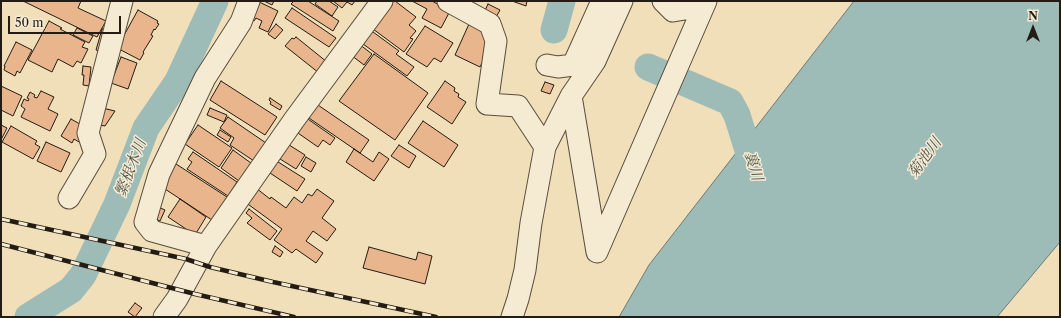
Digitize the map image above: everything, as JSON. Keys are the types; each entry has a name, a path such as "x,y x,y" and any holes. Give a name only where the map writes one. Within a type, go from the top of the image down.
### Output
{"street":[{"path":"69,198 95,154 88,133 122,1"},
{"path":"206,246 152,231 145,222 159,174 205,78 241,22 249,1"},
{"path":"164,317 177,299 206,246 294,120 382,1"},
{"path":"448,1 490,24 496,41 487,104 518,106 545,148"},
{"path":"548,65 558,67 573,64 602,1"},
{"path":"512,317 525,270 531,223 545,148 571,96 595,61 622,1"},
{"path":"663,1 673,12 691,8 697,1"},
{"path":"571,96 598,252 706,1"}],"water":[{"name":"菊池川","path":"854,1 1060,1 1060,242 997,317 619,317 649,265"}],"building":[{"path":"23,1 81,1 78,8 106,21 97,37"},
{"path":"257,1 278,11 268,32 259,28 262,21 256,18 254,21 249,18"},
{"path":"264,1 274,1 272,5"},
{"path":"294,1 308,1 339,21 333,31 291,4"},
{"path":"317,1 329,1 338,7 332,16 315,4"},
{"path":"333,1 355,1 352,5 347,2 342,8"},
{"path":"390,1 395,1 416,17 409,25 416,31 410,38 413,39 404,52 373,29"},
{"path":"412,1 432,1 450,11 441,28 422,18 427,9"},
{"path":"512,1 527,1 526,6"},
{"path":"488,4 500,10 494,21 483,15"},
{"path":"292,8 336,38 329,47 285,18"},
{"path":"138,10 158,21 157,23 159,24 155,30 154,29 151,35 153,36 140,60 117,48"},
{"path":"49,21 62,28 60,29 85,42 82,47 88,49 81,63 77,61 73,67 58,59 52,72 28,60"},
{"path":"276,24 283,30 275,39 268,34"},
{"path":"469,24 486,32 489,49 480,67 455,55"},
{"path":"425,26 453,43 441,62 434,58 427,67 406,54"},
{"path":"77,28 93,36 89,43 73,35"},
{"path":"102,29 112,31 106,53 96,50"},
{"path":"369,29 399,51 396,54 414,67 407,76 359,41"},
{"path":"296,37 327,62 319,73 285,46 292,38 294,39"},
{"path":"16,42 32,50 20,73 17,71 15,76 4,70 4,66"},
{"path":"359,44 372,54 364,65 351,55"},
{"path":"374,54 428,93 395,140 339,101"},
{"path":"121,57 137,63 128,89 111,83"},
{"path":"83,66 91,67 89,86 83,85"},
{"path":"221,81 277,117 265,135 210,100"},
{"path":"445,81 455,88 454,91 459,94 458,97 466,102 452,124 427,107"},
{"path":"545,82 554,85 550,94 541,91"},
{"path":"1,86 22,96 13,116 1,110"},
{"path":"41,91 54,97 48,109 58,114 50,131 21,117 25,109 21,106 24,99 28,101 29,99 27,98 30,92 37,98"},
{"path":"270,98 282,106 280,110 270,104"},
{"path":"315,103 369,140 360,153 306,116"},
{"path":"98,107 115,111 105,126 94,124"},
{"path":"210,108 227,115 224,122 207,115"},
{"path":"228,117 266,143 254,161 230,145 234,138 220,128"},
{"path":"305,117 335,138 330,145 323,140 318,147 295,131"},
{"path":"71,119 85,127 85,131 79,142 74,139 72,143 61,136"},
{"path":"423,121 458,145 444,167 408,143"},
{"path":"1,125 7,128 1,140"},
{"path":"198,125 232,148 219,167 185,144"},
{"path":"11,126 37,141 35,144 40,147 33,159 2,142"},
{"path":"220,130 231,137 228,142 217,135"},
{"path":"46,142 70,153 61,172 37,161"},
{"path":"286,143 305,155 296,169 277,157"},
{"path":"399,145 416,156 409,168 391,156"},
{"path":"354,149 373,162 379,152 389,159 374,181 346,162"},
{"path":"233,150 251,163 239,181 221,168"},
{"path":"193,152 237,182 228,196 187,169 192,162 188,159"},
{"path":"306,157 316,163 311,172 301,166"},
{"path":"275,160 305,179 297,191 267,171"},
{"path":"173,162 227,197 212,220 162,187"},
{"path":"256,188 270,199 271,197 286,208 294,197 302,203 308,194 312,196 317,189 334,201 322,218 336,229 327,241 313,231 306,241 323,253 316,263 296,249 292,253 274,240 282,229 245,202"},
{"path":"180,199 206,217 195,235 168,217"},
{"path":"154,205 165,210 160,221 149,216"},
{"path":"249,209 277,231 270,240 247,223 252,218 246,213"},
{"path":"275,246 283,252 280,257 272,252"},
{"path":"369,247 416,260 418,252 432,256 425,284 363,268"},
{"path":"135,303 142,308 135,317 128,312"}],"waterway":[{"name":"繁根木川","path":"28,317 71,290 83,275 117,204 146,128 178,81 215,1"},
{"name":"裏川","path":"554,30 562,1"},
{"name":"裏川","path":"648,67 730,102 737,115 756,176"}],"railway":[{"path":"1,219 186,259 210,267 273,282 436,317"},
{"path":"1,244 195,294 294,317"}]}
